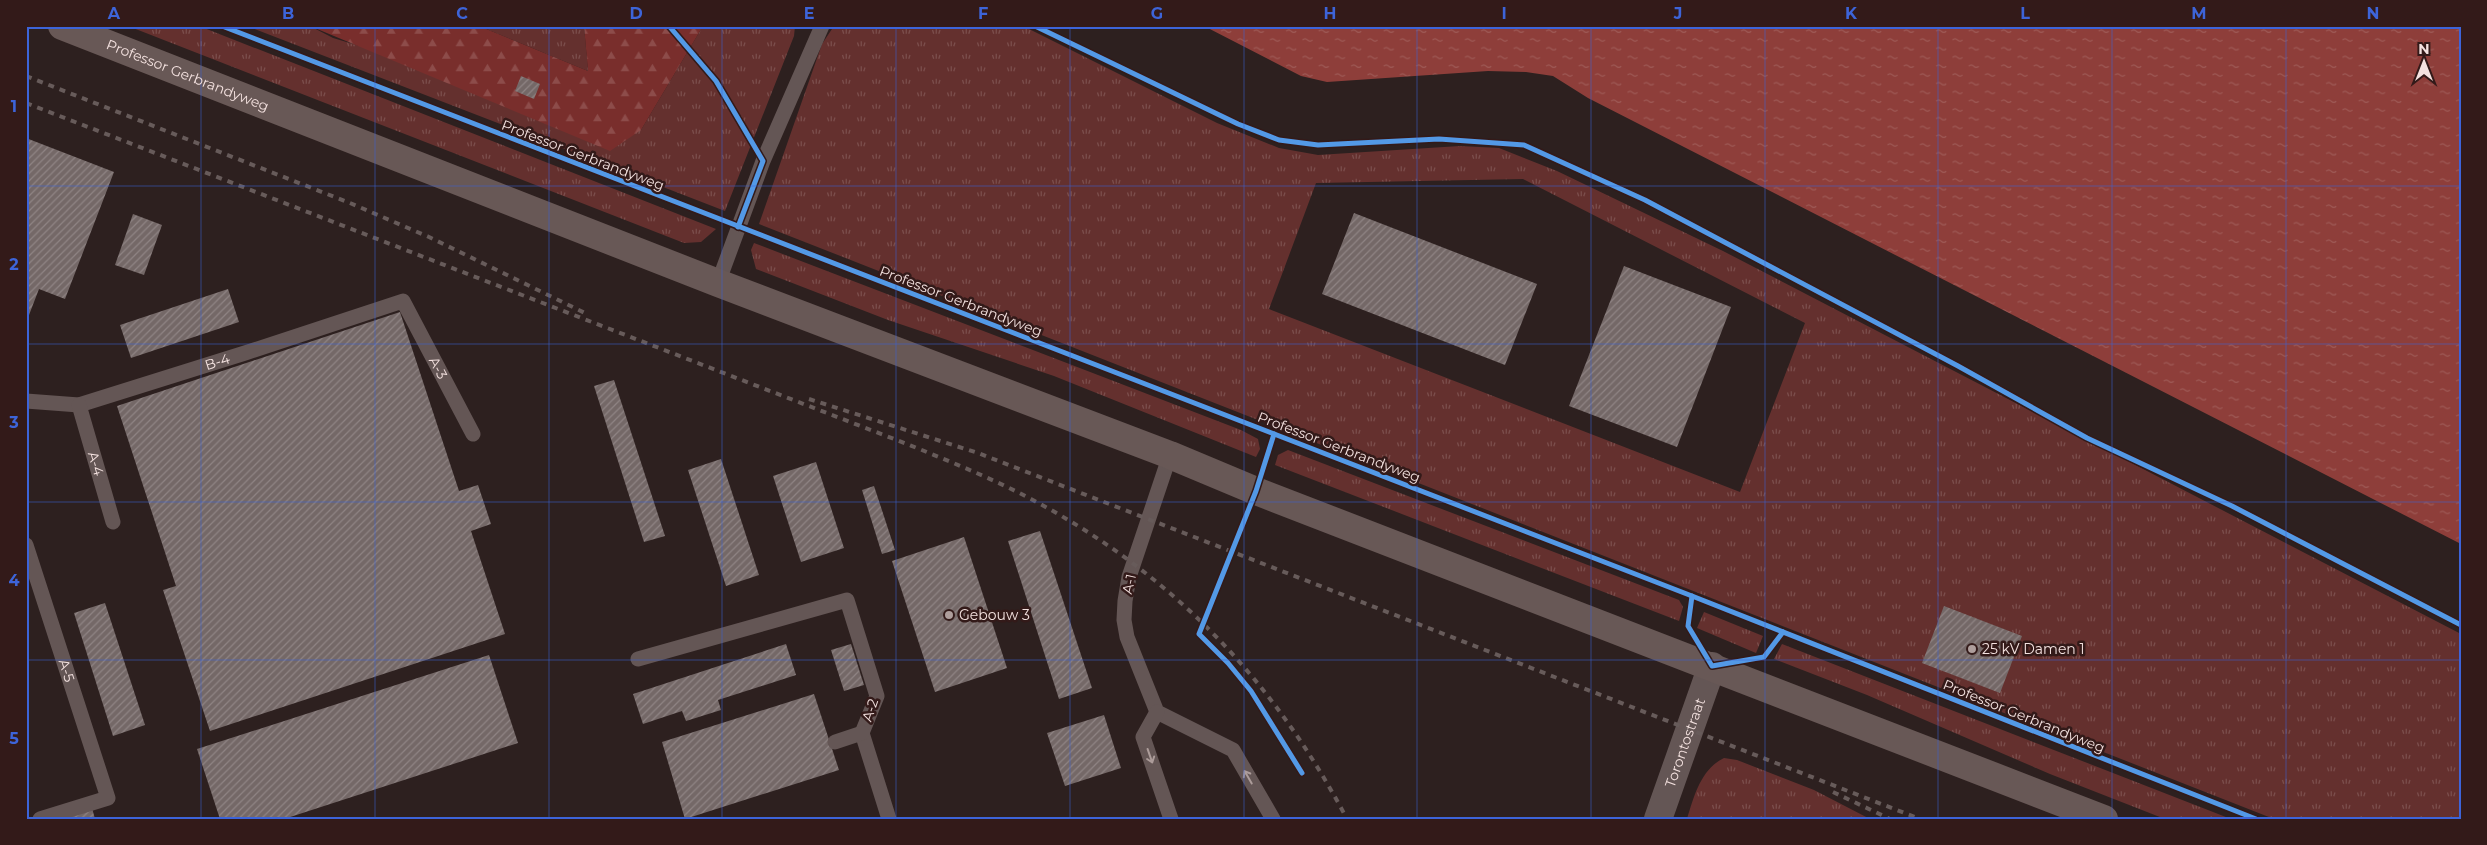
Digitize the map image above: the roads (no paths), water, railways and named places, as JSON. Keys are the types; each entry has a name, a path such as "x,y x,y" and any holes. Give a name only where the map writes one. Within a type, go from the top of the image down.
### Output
{"street":[{"name":"Professor Gerbrandyweg","path":"62,26 718,283 1170,455 1256,491 2104,819"},
{"name":"Torontostraat","path":"1658,819 1712,666"}],"lane":[{"path":"718,283 763,161 822,26"},
{"name":"B-4","path":"26,401 79,405 403,301"},
{"name":"A-3","path":"403,301 473,434"},
{"name":"A-4","path":"79,405 113,522"},
{"name":"A-1","path":"1157,712 1127,637 1124,620 1129,576 1170,455"},
{"name":"A-5","path":"26,545 108,798 40,819"},
{"name":"A-2","path":"638,658 848,600 877,696 862,732 889,819"},
{"path":"1171,819 1143,738 1157,712 1233,750 1273,819"},
{"path":"835,742 862,732"}],"water":[{"path":"1204,26 2461,26 2461,544 1588,98 1553,76 1526,72 1488,71 1327,82 1301,76"}],"railway":[{"path":"26,76 350,203 429,237 585,313"},
{"path":"26,103 907,444 954,463 1031,499 1082,528 1129,561 1173,596 1214,634 1286,720 1318,768 1347,819"},
{"path":"809,399 978,453 1920,819"},
{"path":"1833,792 1890,819"}],"place":[{"name":"Gebouw 3","path":"949,615"},
{"name":"25 kV Damen 1","path":"1972,649"}]}
